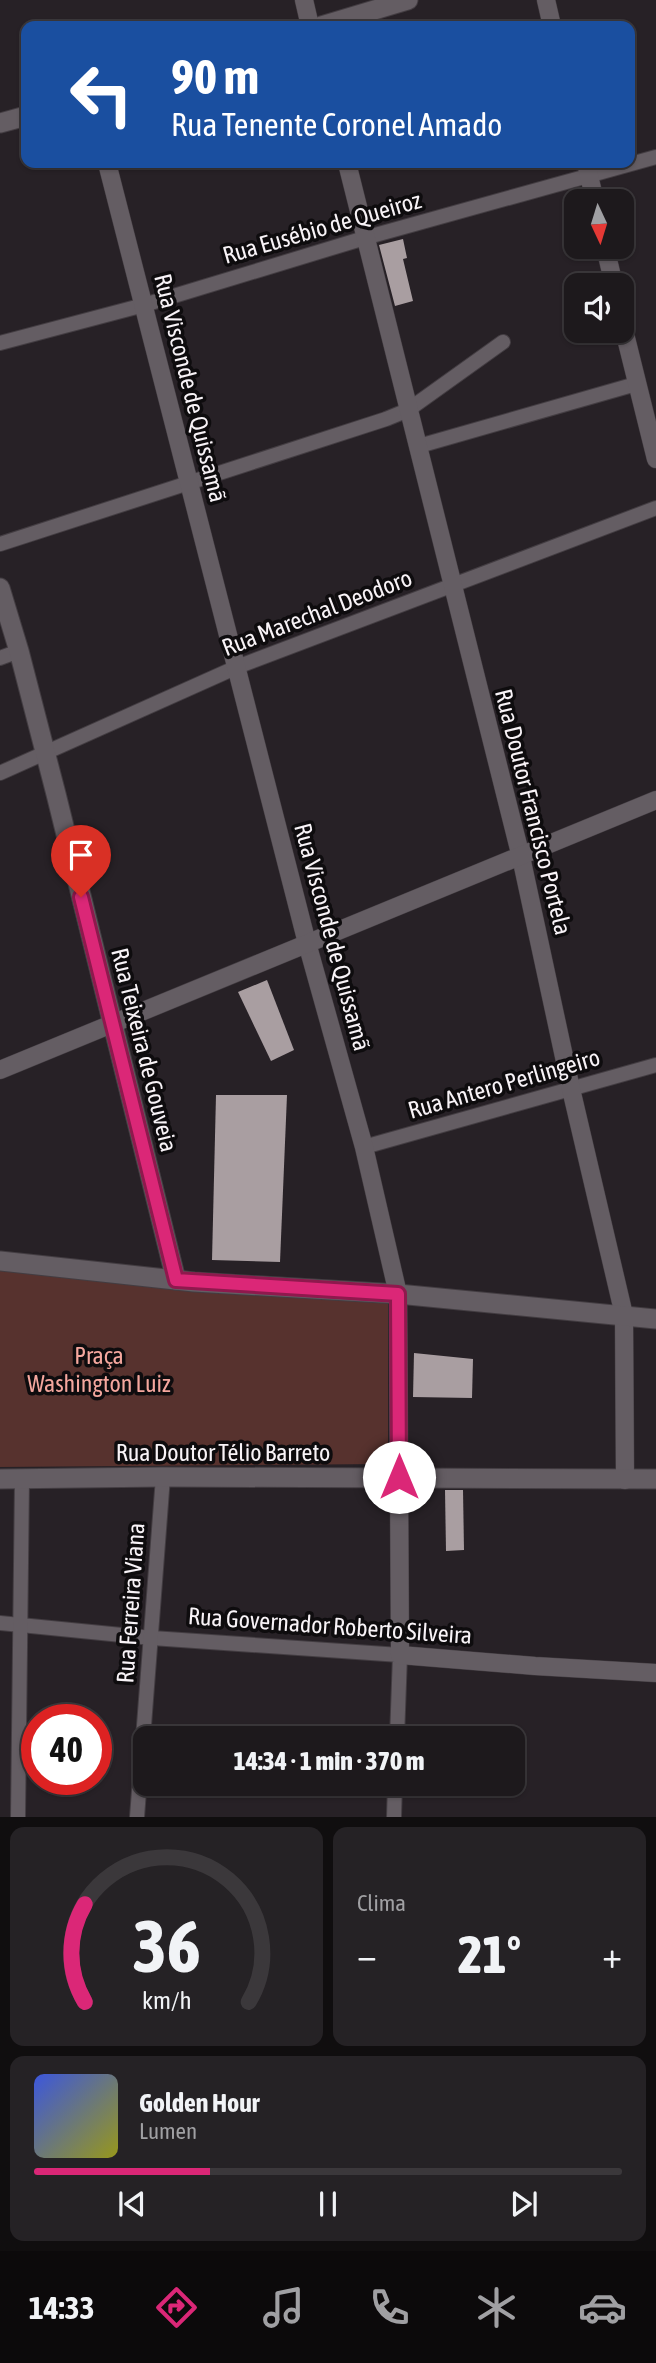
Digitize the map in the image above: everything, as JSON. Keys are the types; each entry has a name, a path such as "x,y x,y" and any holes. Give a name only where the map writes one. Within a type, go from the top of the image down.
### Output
{"main road":[{"path":"338,21 408,0"},
{"path":"0,123 21,117"},
{"name":"Rua Teixeira de Gouveia","path":"0,588 9,654 44,754 176,1280"},
{"path":"0,1261 176,1280 398,1294 656,1319"},
{"name":"Rua Doutor Télio Barreto","path":"0,1479 656,1479"}],"street":[{"path":"304,0 309,21"},
{"path":"546,0 551,21"},
{"name":"Rua Eusébio de Queiroz","path":"635,161 656,157"},
{"name":"Rua Visconde de Quissamã","path":"108,168 307,943 364,1147 398,1294 400,1655 397,1726"},
{"name":"Rua Doutor Francisco Portela","path":"348,168 368,237 408,410 521,857 571,1089 624,1315 625,1480"},
{"path":"588,169 592,189"},
{"name":"Rua Eusébio de Queiroz","path":"0,343 144,304 588,169"},
{"path":"0,544 386,419 408,410 503,342"},
{"path":"627,343 656,459"},
{"path":"419,446 636,384"},
{"name":"Rua Marechal Deodoro","path":"0,773 237,667 656,508"},
{"path":"0,1070 656,800"},
{"name":"Rua Antero Perlingeiro","path":"364,1147 656,1065"},
{"name":"Rua Ferreira Viana","path":"137,1817 163,1477"},
{"path":"18,1817 22,1479"},
{"name":"Rua Governador Roberto Silveira","path":"0,1623 152,1638 656,1673"},
{"path":"394,1817 395,1796"}],"green space":[{"name":"Praça Washington Luiz","path":"0,1263 388,1302 388,1464 0,1467"}],"building":[{"path":"403,239 407,258 403,259 413,301 395,306 379,245"},
{"path":"267,980 294,1050 271,1061 238,992"},
{"path":"216,1095 287,1095 280,1262 212,1260"},
{"path":"414,1353 473,1359 472,1398 413,1397"},
{"path":"445,1490 463,1490 464,1550 446,1551"}],"route":[{"path":"81,897 176,1280 398,1294 399,1477"}]}
